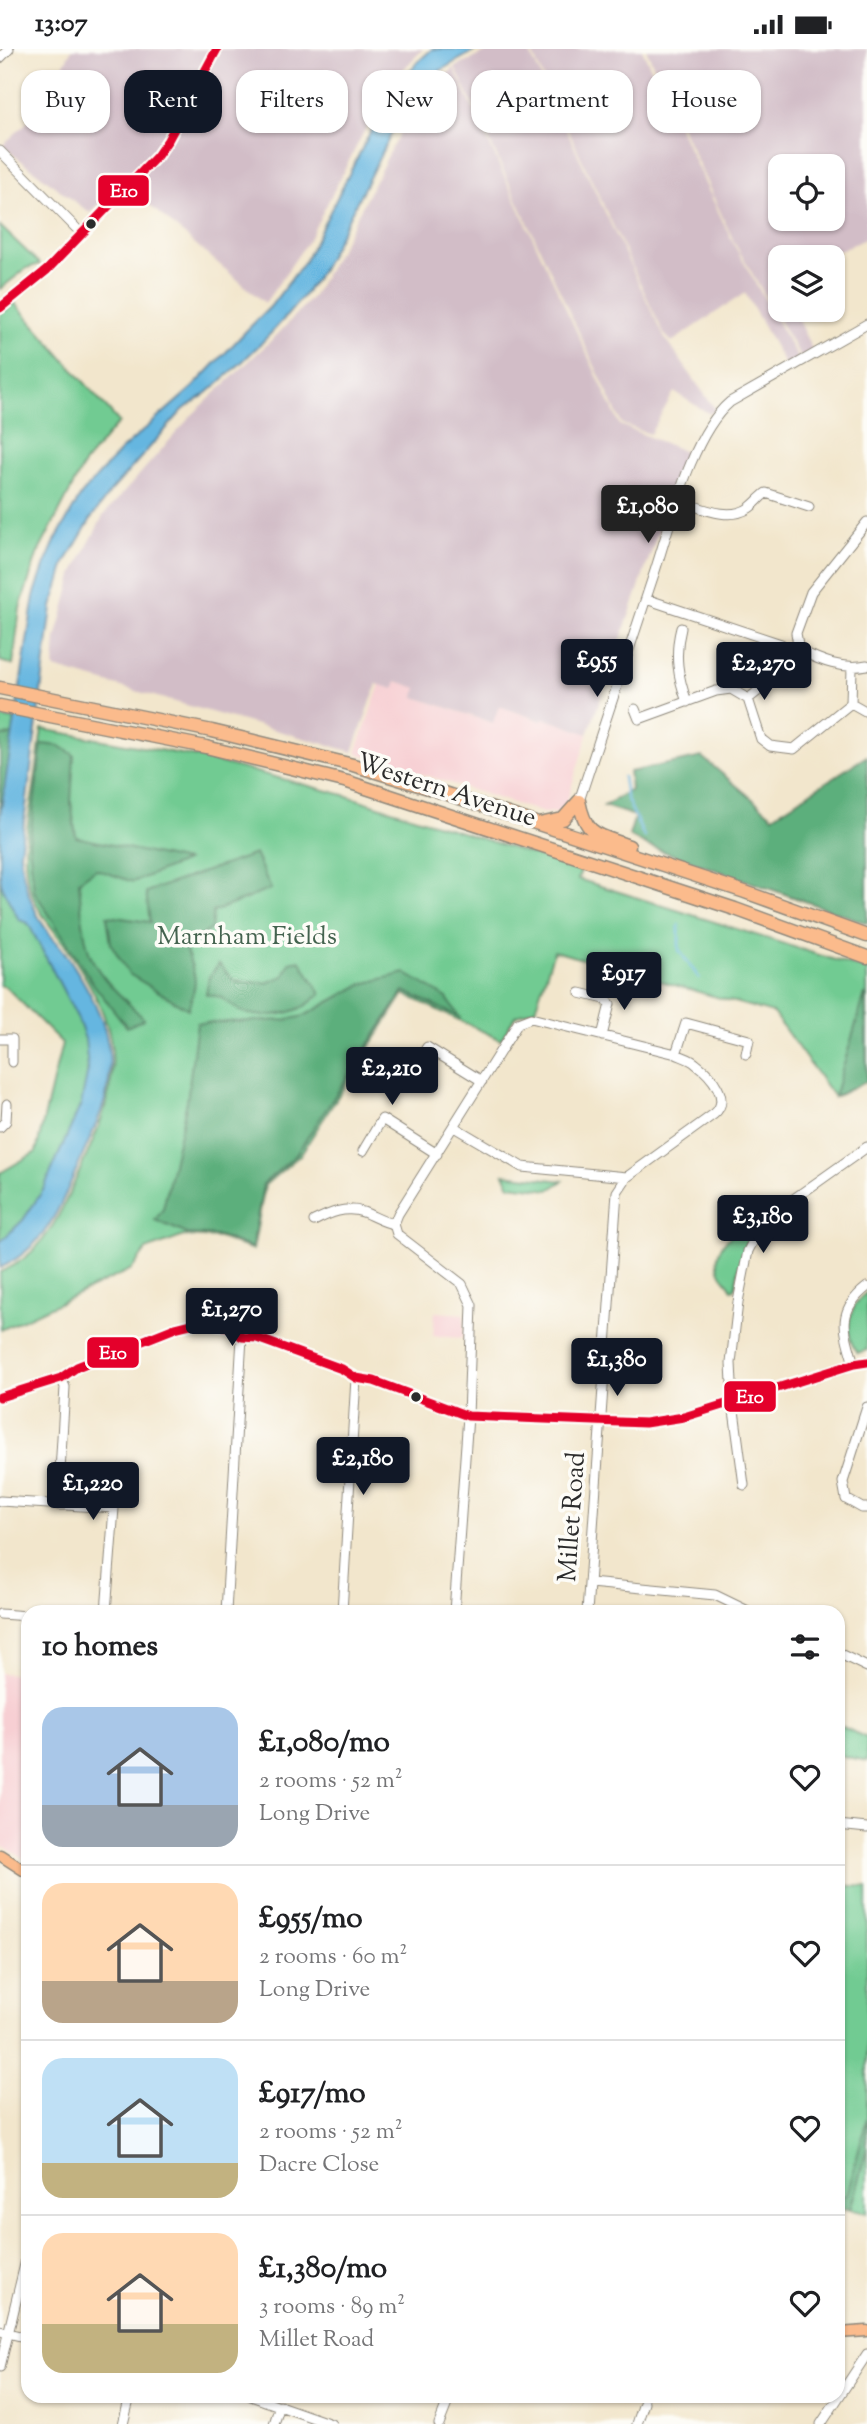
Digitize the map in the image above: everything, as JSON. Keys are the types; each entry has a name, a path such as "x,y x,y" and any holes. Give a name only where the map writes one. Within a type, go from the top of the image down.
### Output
{"highway":[{"name":"Western Avenue","path":"2,689 276,745 419,785 745,892 867,936"},
{"name":"Western Avenue","path":"1,706 218,750 348,782 735,909 867,957"},
{"path":"538,824 564,819 579,801"},
{"path":"579,801 583,820 593,832 745,892"}],"main road":[{"path":"0,1856 21,1869"},
{"path":"845,2333 867,2331"}],"street":[{"path":"0,58 9,49"},
{"path":"0,307 47,270 157,156 217,49"},
{"path":"0,151 76,227"},
{"path":"579,801 695,454 716,414 730,402 867,324"},
{"path":"679,501 724,514 736,514 749,509 766,492 809,507"},
{"path":"867,522 810,592 796,633 799,650 821,661 852,668 867,665"},
{"path":"646,599 781,644"},
{"path":"681,628 677,642 677,663 687,702"},
{"path":"852,668 852,703"},
{"path":"748,699 777,676"},
{"path":"635,709 639,719 716,691 731,689 748,699 761,739 770,746 794,749 852,703"},
{"path":"852,703 867,712"},
{"path":"580,993 605,999 610,1004 602,1036"},
{"path":"454,1127 522,1167 627,1177 721,1108 723,1101 719,1090 695,1063 676,1054 536,1018 523,1019 398,1214 394,1224 397,1234 462,1284 472,1305 468,1416 454,1605"},
{"path":"676,1054 686,1023 749,1040 746,1054"},
{"path":"0,1039 12,1039 12,1062"},
{"path":"407,1080 427,1047 482,1080"},
{"path":"0,1127 6,1121 7,1104"},
{"path":"363,1151 382,1119 437,1154"},
{"path":"744,1485 733,1403 731,1363 738,1302 748,1251 764,1220 867,1147"},
{"name":"Millet Road","path":"588,1605 617,1192 627,1177"},
{"path":"314,1221 334,1211 351,1210 366,1213 384,1223 394,1224"},
{"path":"853,1364 845,1335 844,1317 850,1303 867,1287"},
{"path":"0,1397 61,1378 77,1367 187,1324 211,1323 230,1328 242,1337 257,1338 342,1369 356,1378 374,1381 468,1416 645,1423 684,1417 853,1364 867,1362"},
{"path":"226,1605 242,1337"},
{"path":"58,1505 65,1387 61,1378"},
{"path":"342,1605 356,1378"},
{"path":"867,1408 843,1482 846,1499 867,1508"},
{"path":"0,1501 114,1508 107,1605"},
{"path":"590,1583 715,1595 736,1605"},
{"path":"0,1614 21,1616"},
{"path":"845,1656 867,1667"},
{"path":"845,1826 867,1828"},
{"path":"0,2367 4,2332 21,2275"},
{"path":"4,2332 21,2336"},
{"path":"845,2387 867,2354"},
{"path":"123,2424 128,2403"},
{"path":"274,2403 331,2424"},
{"path":"440,2424 448,2403"},
{"path":"637,2424 644,2403"},
{"path":"821,2424 835,2403"},
{"path":"274,2424 280,2405"}],"shaded area":[{"path":"72,49 423,49 403,70 362,70 363,133 308,241 265,303 122,182 90,213 2,146 21,128 21,133 110,133 110,70 61,70"},
{"path":"493,49 528,49 538,70 471,70 471,101 455,67"},
{"path":"530,49 642,49 652,70 647,70 647,133 681,133 733,243 768,305 768,322 778,322 799,360 786,367 745,293 672,342 664,334 569,133 633,133 633,70 540,70"},
{"path":"646,49 867,49 867,238 845,248 845,245 768,245 768,301 734,242 684,133 761,133 761,70 656,70"},
{"path":"457,74 471,105 471,133 484,133 620,425 686,452 588,734 499,706 493,723 415,697 417,688 397,681 394,689 377,684 353,752 54,668 56,639 74,572 103,516 192,415 279,333 313,296 400,133 457,133"},
{"path":"486,133 568,133 664,337 715,409 710,414 674,392 650,434 622,424"},
{"path":"780,322 799,322 813,351 801,358"},
{"path":"396,681 418,688 415,697 492,723 499,706 588,734 565,807 559,812 544,813 356,753 380,684 394,689"},
{"path":"435,1312 464,1314 463,1338 433,1336"},
{"path":"0,1673 21,1674 21,1857 0,1844"}],"green space":[{"path":"0,226 40,264 27,268 0,289"},
{"path":"15,303 119,422 85,462 37,555 20,608 13,665 0,661 0,314"},
{"path":"0,717 20,721 3,819 32,927 86,1031 88,1088 50,1187 19,1229 0,1242 0,1173 36,1152 62,1043 6,987 0,985"},
{"name":"Marnham Fields","path":"42,729 198,757 344,795 581,870 578,879 867,970 867,1081 834,1097 773,1013 554,951 535,1009 515,1016 501,1040 404,994 300,1155 265,1185 253,1250 219,1238 184,1236 146,1250 132,1269 1,1330 0,1272 15,1265 38,1246 55,1222 102,1118 112,1066 111,1041 104,1015 71,954 40,911 28,881 25,858 27,834"},
{"path":"15,735 3,805 0,807 0,736"},
{"path":"42,744 60,746 74,755 71,802 76,837 186,861 133,882 96,869 79,881 82,917 93,962 113,988 144,1019 127,1027 94,985 34,891 29,843"},
{"path":"867,756 867,923 648,846 629,836 635,816 604,806 631,790 629,772 702,757 773,816"},
{"path":"255,854 271,889 213,912 211,929 185,948 195,978 188,1009 129,974 111,944 107,916 150,922 146,892"},
{"path":"300,960 321,994 296,1010 254,1015 239,1010 222,998 206,994 209,977 219,964 235,981 266,983 284,976 290,962"},
{"path":"405,973 447,998 459,1017 404,991 296,1155 263,1184 252,1248 219,1236 187,1234 155,1220 163,1209 187,1101 197,1023 286,1020 304,1016 362,984"},
{"path":"865,994 867,1081 834,1097"},
{"path":"504,1174 563,1181 549,1190 510,1185"},
{"path":"757,1217 760,1220 746,1245 735,1289 732,1290 720,1272 718,1254 727,1239"},
{"path":"867,1292 867,1350 857,1353 850,1337 850,1320 855,1305"},
{"path":"845,1728 867,1738 867,1761 845,1756"},
{"path":"845,1885 867,1887 867,2213 845,2208"},
{"path":"867,2118 867,2149 850,2210 845,2209"}],"water":[{"path":"432,49 478,49 441,70 411,70"},
{"path":"370,133 392,133 322,270 310,287 283,320 239,365 181,412 111,491 65,563 52,607 20,853 32,904 48,932 79,974 98,1010 110,1066 103,1106 54,1217 38,1240 15,1260 0,1268 0,1242 23,1220 43,1190 81,1104 88,1070 85,1039 77,1017 28,923 19,920 3,890 0,878 0,816 34,596 56,539 81,495 120,451 193,387 270,307 305,261"}],"waterway":[{"path":"623,777 626,797 644,837"},
{"path":"679,925 679,950 699,978"}],"transit line":[{"name":"E10","path":"0,308 47,270 157,156 217,49"},
{"name":"E10","path":"0,1397 61,1378 77,1367 175,1328 199,1322 230,1328 242,1337 257,1338 342,1369 356,1378 374,1381 468,1416 645,1423 684,1417 867,1362"}]}
